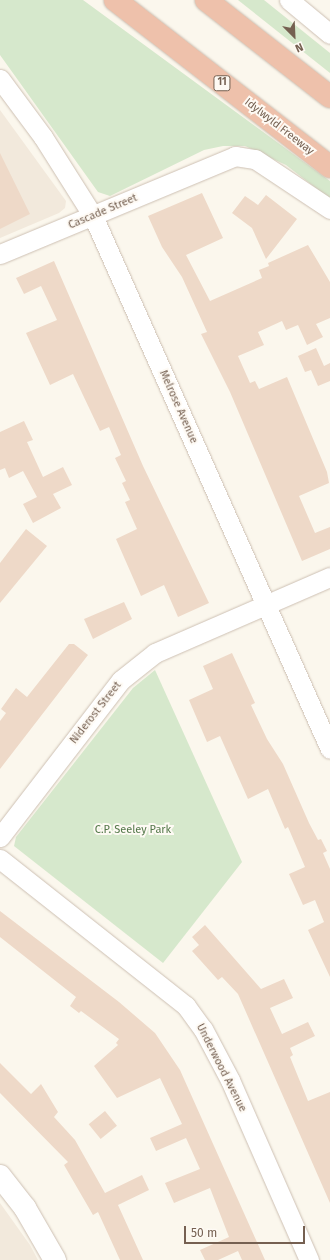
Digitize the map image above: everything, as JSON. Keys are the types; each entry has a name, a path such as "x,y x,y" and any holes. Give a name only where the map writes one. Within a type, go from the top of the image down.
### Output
{"highway":[{"name":"Idylwyld Freeway","path":"115,0 330,167"},
{"path":"206,0 330,97"}],"street":[{"path":"289,0 330,34"},
{"name":"Melrose Avenue","path":"0,79 43,137 93,216 330,749"},
{"name":"Cascade Street","path":"0,254 235,156 255,159 330,210"},
{"name":"Niderost Street","path":"0,837 121,680 155,653 330,576"},
{"name":"Underwood Avenue","path":"0,859 186,1006 203,1029 230,1080 309,1260"},
{"path":"0,1176 25,1208 55,1260"}],"shaded area":[{"path":"0,110 66,201 65,208 59,213 0,238"},
{"path":"0,1203 30,1245 38,1260 0,1260"}],"green space":[{"path":"0,0 83,0 330,181 330,199 286,165 245,146 223,146 204,150 110,196 98,192 0,55"},
{"path":"238,0 264,0 330,53 330,73"},
{"name":"C.P. Seeley Park","path":"155,670 242,862 163,963 14,846 16,837 133,688"}],"building":[{"path":"0,153 30,214 0,229"},
{"path":"202,193 223,238 186,255 210,301 262,278 259,270 269,266 268,263 308,245 330,282 330,318 316,324 323,337 307,345 298,325 286,330 282,321 258,332 264,345 238,356 250,383 255,381 259,389 287,377 327,472 329,483 299,496 315,533 330,527 330,549 302,561 230,392 201,334 207,332 182,277 162,247 148,216"},
{"path":"266,195 297,219 266,259 252,228 232,213 245,196 258,205"},
{"path":"54,261 143,466 209,603 178,617 164,585 141,596 116,539 137,529 125,502 130,500 122,483 126,481 115,458 121,455 109,427 100,431 73,374 50,385 26,333 57,320 41,286 24,294 16,278"},
{"path":"316,348 324,366 330,363 330,381 318,386 311,370 305,372 298,356"},
{"path":"24,421 33,440 27,442 43,477 63,467 72,485 53,494 61,508 33,523 23,504 37,497 23,471 9,478 5,468 0,470 0,432"},
{"path":"26,529 47,546 0,603 0,563"},
{"path":"124,602 132,619 93,639 84,619"},
{"path":"69,644 74,644 88,655 0,769 0,721 6,713 1,709 16,688 27,697"},
{"path":"232,653 255,703 251,705 267,739 283,764 318,840 321,839 327,851 323,853 330,869 330,977 308,930 324,922 315,900 303,905 289,874 305,867 288,827 285,829 268,789 248,799 220,736 207,742 189,700 213,689 203,666"},
{"path":"0,911 119,1002 155,1033 180,1070 265,1260 242,1260 238,1251 218,1260 205,1260 200,1250 229,1237 210,1188 174,1203 165,1183 200,1169 186,1138 156,1151 150,1138 182,1124 160,1078 117,1098 94,1066 118,1045 116,1043 119,1039 81,1011 79,1013 70,1006 76,997 0,937"},
{"path":"205,925 261,989 284,979 293,998 270,1008 282,1034 308,1022 315,1036 290,1048 293,1055 290,1057 308,1101 330,1092 330,1203 238,994 222,977 218,980 192,951 199,945 192,937"},
{"path":"0,1063 31,1094 41,1084 58,1112 54,1117 75,1140 105,1193 142,1175 149,1190 118,1205 143,1260 120,1260 98,1212 93,1215 64,1165 68,1162 0,1093"},
{"path":"105,1111 117,1126 101,1139 89,1124"}]}
